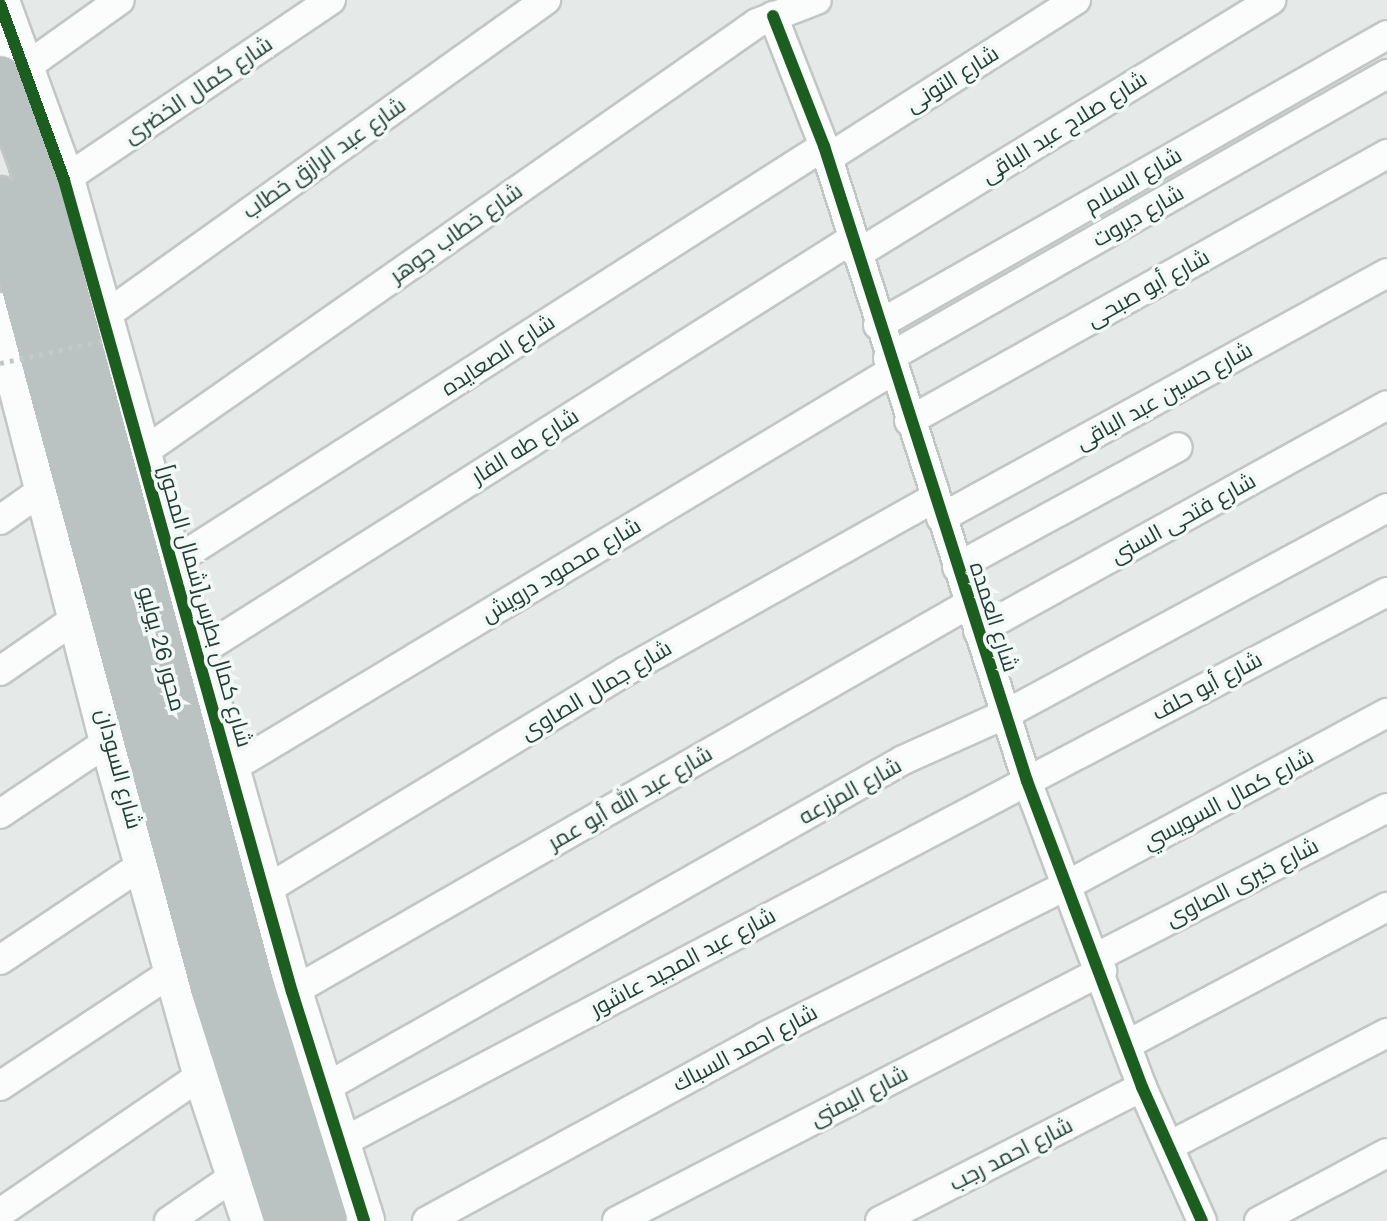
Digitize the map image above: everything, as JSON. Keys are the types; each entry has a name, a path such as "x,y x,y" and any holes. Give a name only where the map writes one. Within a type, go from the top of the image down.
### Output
{"highway":[{"name":"محور 26 يوليو","path":"13,72 31,162 252,986 325,1221"},
{"name":"محور 26 يوليو","path":"0,199 213,988 287,1221"}],"street":[{"path":"13,72 120,0"},
{"name":"شارع كمال الخضرى","path":"64,180 331,0"},
{"name":"شارع عبد الرازق خطاب","path":"110,327 546,0"},
{"name":"شارع خطاب جوهر","path":"142,453 773,16 817,0"},
{"name":"شارع التونى","path":"826,152 1076,0"},
{"name":"شارع صلاح عبد الباقى","path":"855,247 1271,0"},
{"name":"شارع كمال بطرس[شمال المحور]","path":"0,4 13,72 64,180 110,327 172,563 292,992 364,1221"},
{"name":"شارع العمده","path":"773,16 826,152 890,364 1027,781 1100,964 1142,1087 1202,1221"},
{"name":"شارع السلام","path":"878,325 1387,35"},
{"name":"شارع ديروت","path":"890,364 1387,74"},
{"name":"شارع الصعايده","path":"172,563 826,152"},
{"name":"شارع أبو صبحى","path":"909,421 1387,154"},
{"name":"شارع طه الفار","path":"198,653 855,247"},
{"name":"شارع حسين عبد الباقى","path":"938,508 1387,273"},
{"name":"شارع السودان","path":"0,313 13,409 44,489 203,1074 252,1221"},
{"name":"شارع محمود درويش","path":"230,769 890,364"},
{"name":"شارع فتحى السنى","path":"974,618 1387,405"},
{"path":"957,567 1178,447"},
{"path":"0,520 44,489"},
{"name":"شارع جمال الصاوى","path":"264,891 626,671 938,508"},
{"name":"شارع المزرعه","path":"321,1090 903,760 1006,714 1387,508"},
{"name":"شارع أبو حلف","path":"1027,781 1387,592"},
{"path":"0,671 78,617"},
{"name":"شارع عبد الله أبو عمر","path":"292,992 974,618"},
{"name":"شارع كمال السويسي","path":"1069,884 1387,713"},
{"path":"0,814 110,740"},
{"name":"شارع عبد المجيد عاشور","path":"339,1144 1027,781"},
{"name":"شارع خيرى الصاوى","path":"1100,964 1387,808"},
{"path":"0,960 145,863"},
{"name":"شارع احمد السباك","path":"427,1221 764,1037 1069,884"},
{"path":"1128,1044 1387,907"},
{"name":"شارع اليمنى","path":"617,1221 1100,964"},
{"path":"0,1086 174,971"},
{"path":"1169,1146 1387,1033"},
{"path":"0,1213 203,1074"},
{"name":"شارع احمد رجب","path":"880,1221 1142,1087"},
{"path":"1259,1221 1387,1153"},
{"path":"169,1221 236,1175"}],"path":[{"path":"0,363 110,327"}],"cycle path":[{"path":"0,4 64,180 292,992 364,1221"},
{"path":"773,16 824,146 1027,781 1142,1087 1202,1221"}]}
